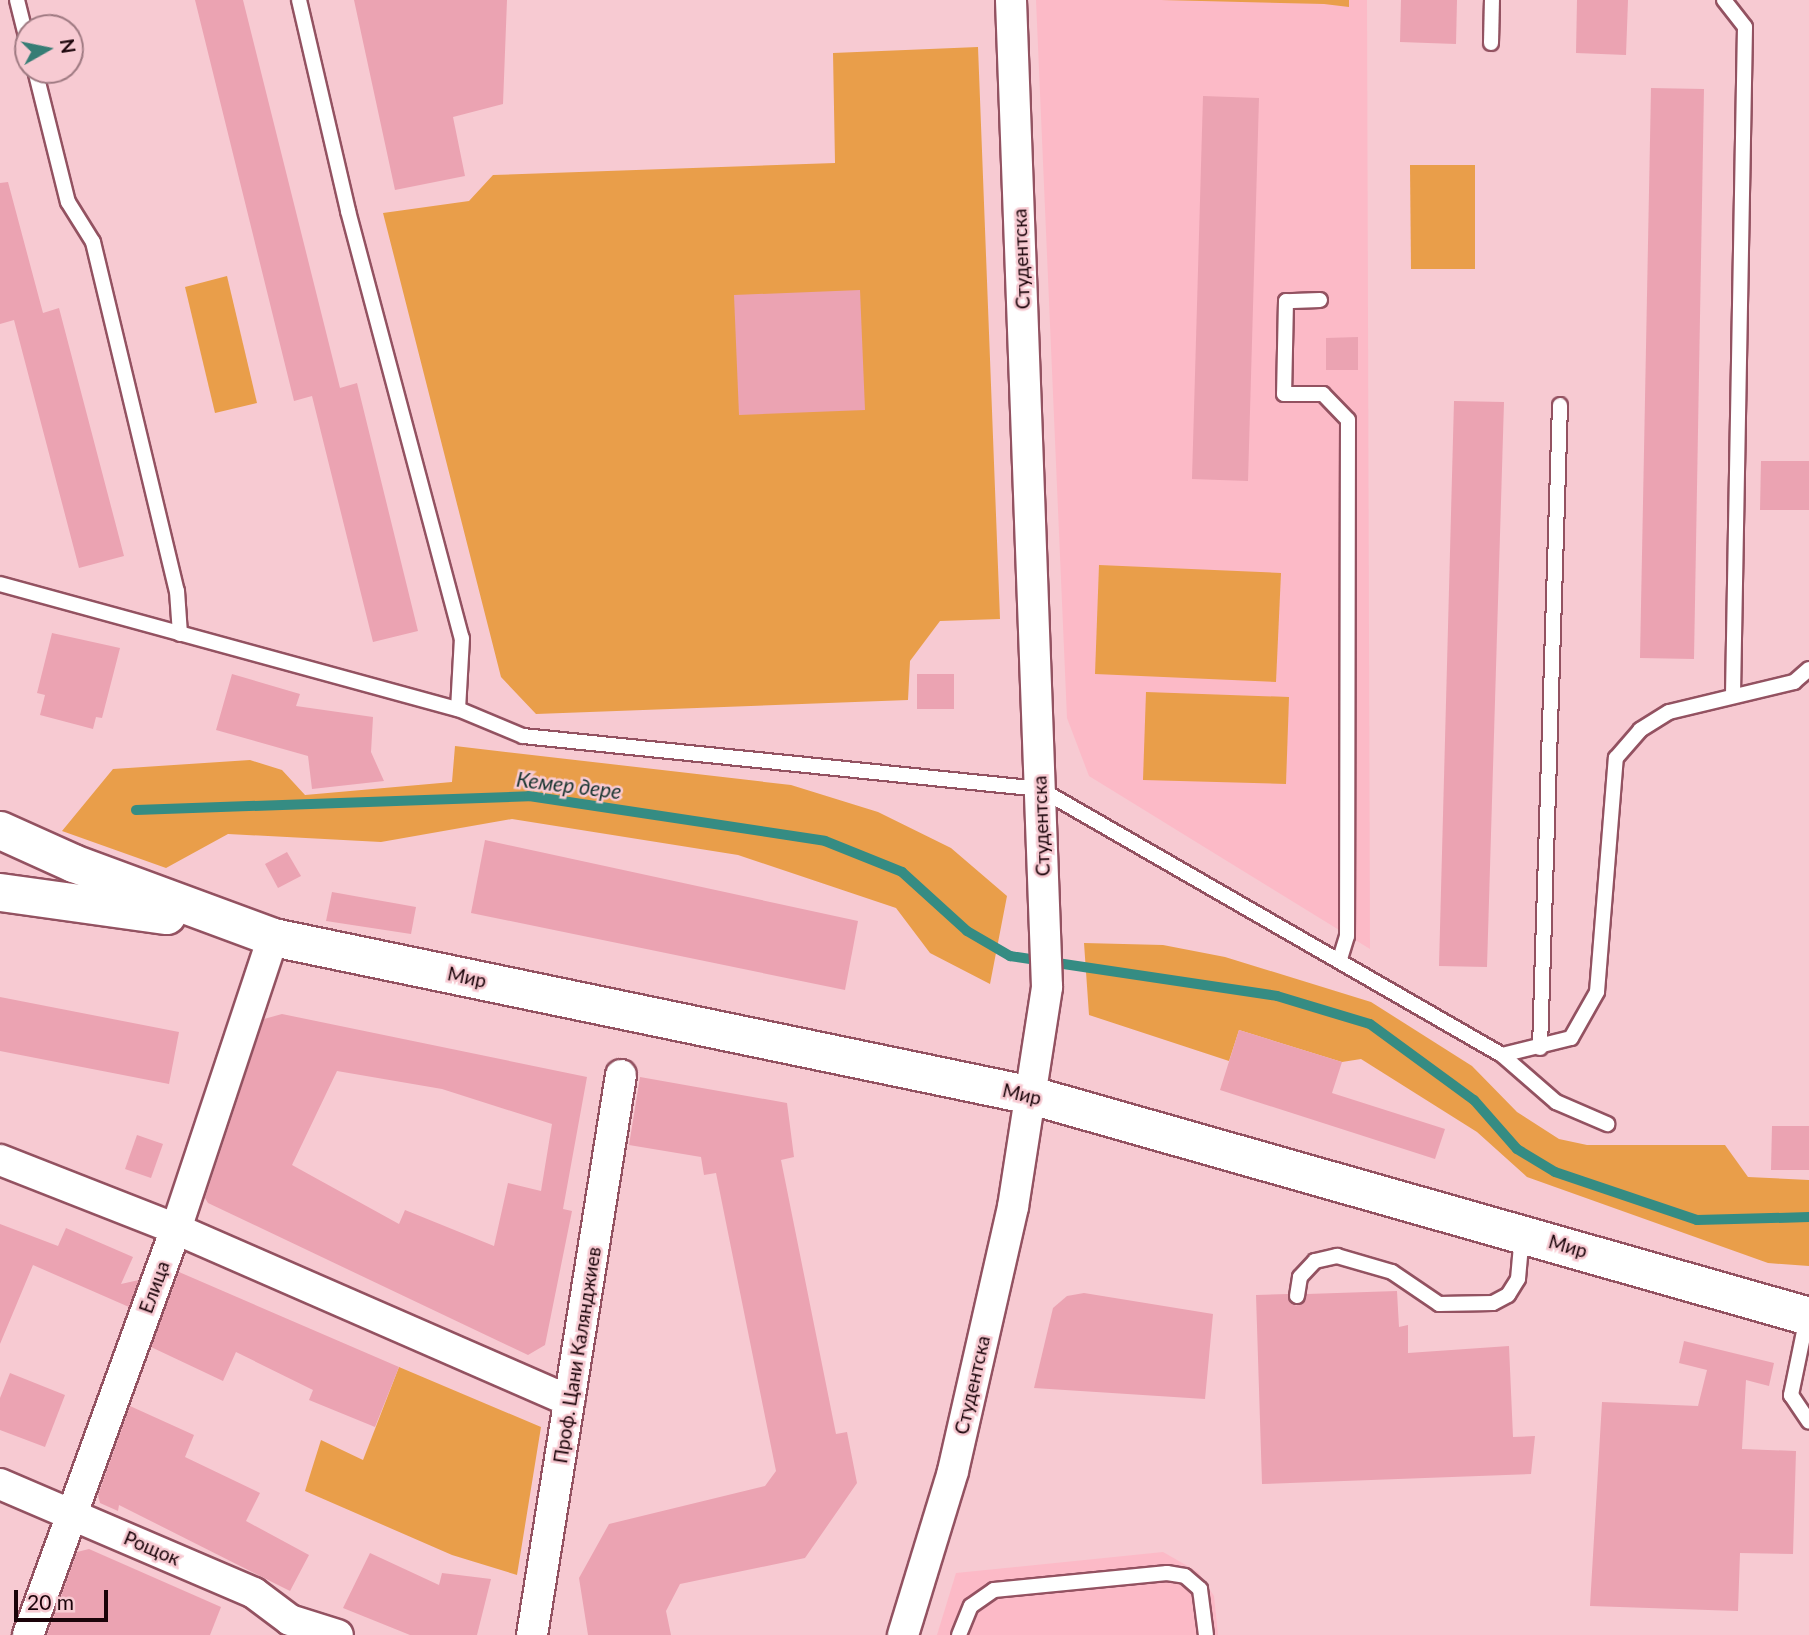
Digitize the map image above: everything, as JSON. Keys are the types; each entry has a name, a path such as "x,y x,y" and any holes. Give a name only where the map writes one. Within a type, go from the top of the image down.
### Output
{"street":[{"name":"Студентска","path":"902,1635 956,1458 1013,1207 1047,987 1011,0"},
{"name":"Мир","path":"0,830 223,922 273,937 1031,1095 1808,1316"},
{"name":"Мир","path":"0,892 223,922"},
{"name":"Елица","path":"28,1635 176,1229 273,937"},
{"name":"Проф. Цани Калянджиев","path":"532,1635 621,1075"},
{"path":"0,1160 176,1229 569,1401"},
{"name":"Рощок","path":"0,1484 254,1593 290,1620 338,1635"}],"lane":[{"path":"299,0 348,211 462,638 458,709"},
{"path":"1491,43 1492,0"},
{"path":"1724,0 1745,27 1732,695"},
{"path":"38,84 68,202 93,242 177,591 180,634"},
{"path":"1320,300 1286,300 1284,394 1323,394 1348,420 1347,936 1340,959"},
{"path":"1540,1048 1560,405"},
{"path":"0,584 458,709 523,736 1040,789 1340,959 1502,1055 1556,1102 1607,1124"},
{"path":"1502,1055 1540,1048 1571,1038 1597,992 1616,758 1640,730 1670,712 1794,682 1809,669"},
{"path":"1297,1296 1300,1278 1315,1261 1337,1256 1392,1272 1439,1304 1493,1303 1508,1295 1518,1279 1522,1233"},
{"path":"1808,1316 1791,1395 1809,1422"},
{"path":"959,1635 971,1606 994,1590 1167,1573 1185,1576 1200,1589 1206,1635"}],"shaded area":[{"path":"1036,0 1367,0 1370,949 1089,776 1067,718"},
{"path":"1161,0 1349,0 1349,7 1324,4"},
{"path":"978,47 1000,619 940,621 910,661 908,700 536,714 501,677 383,213 469,201 493,175 835,163 833,53"},
{"path":"1410,165 1475,165 1475,269 1411,269"},
{"path":"227,276 257,403 215,413 185,287"},
{"path":"1099,565 1281,573 1276,682 1095,674"},
{"path":"1146,692 1289,697 1286,784 1143,780"},
{"path":"455,746 791,785 878,812 951,848 1007,896 990,984 930,953 896,908 738,855 512,819 381,842 228,834 166,868 62,831 113,769 250,760 282,770 305,795 452,782"},
{"path":"1084,943 1163,945 1225,957 1371,1002 1472,1066 1517,1112 1559,1139 1587,1145 1725,1145 1748,1177 1809,1180 1809,1266 1768,1263 1527,1177 1477,1132 1361,1059 1342,1062 1239,1030 1229,1061 1089,1015"},
{"path":"399,1367 541,1427 517,1575 452,1555 305,1491 321,1440 363,1460"},
{"path":"1163,1552 1198,1572 1214,1596 1218,1635 937,1635 956,1573"}],"building":[{"path":"195,0 243,0 340,388 357,383 418,631 373,642 312,396 294,401"},
{"path":"354,0 507,0 503,104 453,117 465,176 395,190"},
{"path":"1401,0 1457,0 1456,44 1400,42"},
{"path":"1577,0 1628,0 1626,55 1576,53"},
{"path":"1651,88 1704,89 1694,659 1640,658"},
{"path":"1203,96 1259,98 1248,481 1192,479"},
{"path":"8,182 43,313 59,308 124,556 79,568 14,320 0,324 0,183"},
{"path":"860,290 865,410 739,415 734,295"},
{"path":"1358,337 1358,370 1326,370 1326,338"},
{"path":"1454,401 1504,402 1487,967 1439,966"},
{"path":"1761,461 1809,461 1809,510 1760,510"},
{"path":"52,633 120,648 102,718 96,717 93,729 40,715 45,695 37,693"},
{"path":"232,674 300,694 296,706 373,717 371,752 384,781 312,789 308,756 216,730"},
{"path":"917,674 954,674 954,709 917,709"},
{"path":"485,840 858,921 845,990 471,913"},
{"path":"287,852 301,876 278,888 265,864"},
{"path":"332,892 416,907 411,934 326,921"},
{"path":"0,997 179,1032 169,1084 0,1051"},
{"path":"282,1014 587,1077 563,1209 572,1211 545,1345 528,1355 208,1203 205,1198 264,1019","holes":["337,1071 442,1089 552,1124 541,1191 508,1183 494,1246 405,1210 399,1224 292,1165"]},
{"path":"1239,1030 1342,1062 1332,1093 1445,1129 1435,1159 1220,1090"},
{"path":"640,1077 787,1103 794,1157 781,1160 836,1434 847,1432 857,1483 805,1558 680,1584 666,1611 671,1635 588,1635 579,1578 609,1524 765,1486 776,1471 716,1173 704,1175 701,1157 629,1145"},
{"path":"1772,1126 1809,1126 1809,1170 1771,1170"},
{"path":"137,1135 163,1144 151,1178 125,1169"},
{"path":"0,1224 58,1246 66,1228 133,1257 121,1284 139,1280 129,1307 33,1265 0,1344"},
{"path":"179,1272 399,1367 375,1427 309,1400 313,1390 236,1352 223,1381 151,1347"},
{"path":"1397,1291 1399,1327 1408,1325 1408,1353 1509,1346 1513,1437 1535,1436 1531,1474 1262,1484 1256,1295 1288,1294 1296,1306 1307,1294"},
{"path":"1084,1293 1213,1314 1205,1399 1034,1388 1053,1308 1067,1296"},
{"path":"1684,1341 1774,1363 1769,1386 1746,1380 1742,1449 1796,1451 1793,1554 1740,1553 1738,1611 1590,1606 1602,1402 1698,1406 1707,1370 1679,1363"},
{"path":"10,1373 65,1395 45,1447 0,1430 0,1398"},
{"path":"130,1406 194,1435 185,1457 260,1493 246,1521 309,1555 290,1591 119,1505 118,1511 100,1503 98,1495"},
{"path":"89,1549 221,1607 210,1635 47,1635 77,1552"},
{"path":"370,1553 439,1585 442,1573 491,1579 477,1635 410,1635 343,1608"}],"waterway":[{"name":"Кемер дере","path":"136,810 529,796 825,841 902,872 967,931 1010,956 1277,996 1370,1024 1474,1100 1517,1149 1555,1172 1697,1220 1809,1217"}]}
